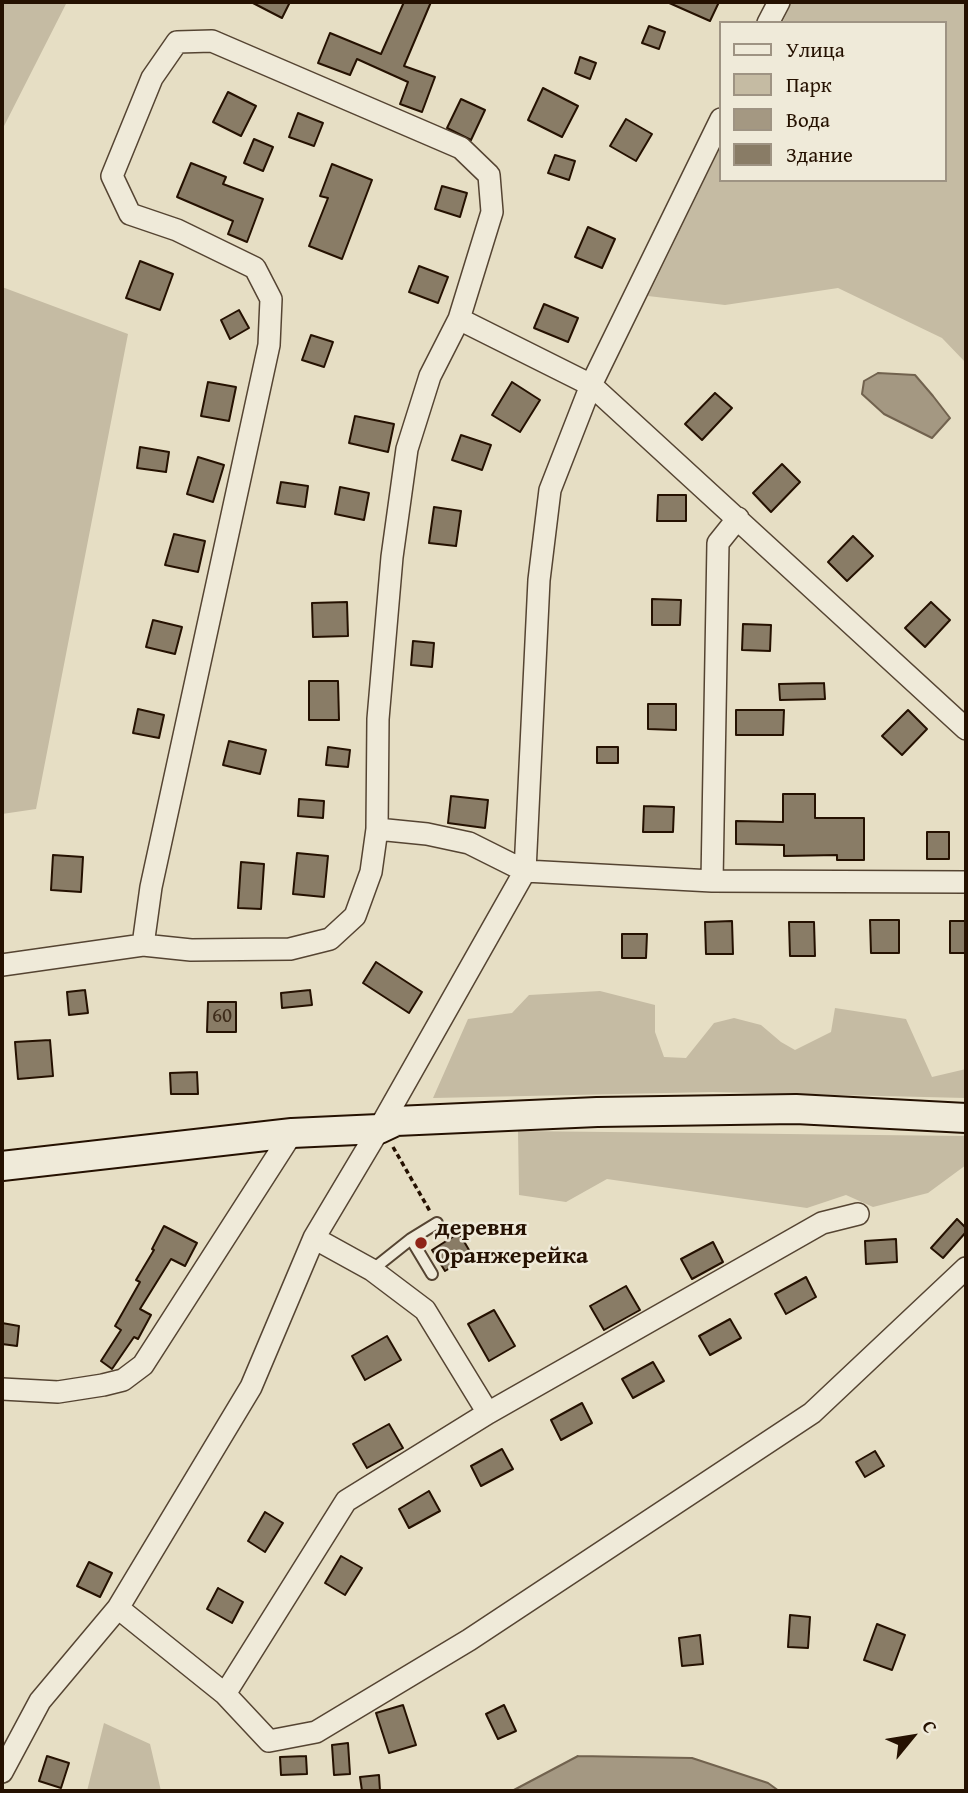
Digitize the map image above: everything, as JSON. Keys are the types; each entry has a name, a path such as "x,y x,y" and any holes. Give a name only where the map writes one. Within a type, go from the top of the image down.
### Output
{"street":[{"path":"769,21 779,2"},
{"path":"2,965 143,945 191,950 290,950 330,939 355,916 371,873 377,829 378,719 392,557 407,449 430,376 459,318 492,212 489,175 461,148 212,41 177,42 152,78 112,176 130,214 177,230 255,268 271,299 269,345 154,873 143,945"},
{"path":"2,1772 40,1701 118,1608 251,1388 314,1238 525,871 538,580 550,490 591,385 720,121"},
{"path":"459,318 591,385 966,729"},
{"path":"712,881 718,543 738,518"},
{"path":"377,829 427,834 469,843 525,871 712,881 966,882"},
{"path":"2,1166 292,1133 379,1129 397,1121 597,1112 796,1109 966,1118"},
{"path":"2,1389 58,1392 103,1385 123,1380 143,1365 292,1133"},
{"path":"225,1694 346,1501 488,1413 822,1223 858,1214"},
{"path":"314,1238 372,1270 425,1310 488,1413"},
{"path":"118,1608 225,1694 269,1741 316,1732 469,1640 812,1413 966,1269"}],"lane":[{"path":"372,1270 436,1223"},
{"path":"411,1239 432,1273"}],"path":[{"path":"396,1152 436,1223"}],"green space":[{"path":"2,2 67,2 2,130"},
{"path":"792,2 966,2 966,363 942,338 838,288 725,305 648,296 720,148 720,182 947,182 947,21 783,21"},
{"path":"2,287 128,334 36,809 2,814"},
{"path":"600,991 655,1005 655,1032 664,1057 686,1058 714,1023 734,1018 761,1025 795,1050 831,1032 835,1008 906,1019 932,1077 966,1069 966,1098 713,1092 433,1098 468,1019 512,1013 529,995"},
{"path":"518,1131 966,1136 966,1165 928,1193 873,1207 846,1195 807,1208 607,1179 566,1202 519,1195"},
{"path":"104,1723 150,1744 161,1791 87,1791"}],"water":[{"path":"878,373 915,375 950,418 932,438 884,414 862,394 864,381"},
{"path":"578,1756 692,1758 768,1783 779,1791 512,1791"}],"building":[{"path":"251,2 290,2 282,18"},
{"path":"404,2 431,2 404,66 435,77 422,112 400,104 408,82 357,59 350,75 318,63 330,33 381,54"},
{"path":"667,2 719,2 710,21"},
{"path":"649,26 665,32 659,49 642,43"},
{"path":"580,57 596,63 590,79 575,73"},
{"path":"543,88 578,106 562,137 528,120"},
{"path":"228,92 256,106 241,136 213,122"},
{"path":"461,99 485,110 471,140 447,128"},
{"path":"298,113 323,123 314,146 289,137"},
{"path":"626,119 652,134 636,161 610,146"},
{"path":"254,139 273,147 263,171 244,163"},
{"path":"555,155 575,161 569,180 548,173"},
{"path":"191,163 226,177 223,184 263,199 247,242 228,234 233,221 177,197"},
{"path":"332,164 372,180 342,259 309,246 328,198 320,196"},
{"path":"442,186 467,193 460,217 435,209"},
{"path":"588,227 615,239 602,268 575,257"},
{"path":"140,261 173,274 160,310 126,298"},
{"path":"419,266 448,277 438,303 409,292"},
{"path":"544,304 578,318 568,342 534,328"},
{"path":"239,310 249,328 230,339 221,320"},
{"path":"311,335 333,342 324,367 302,360"},
{"path":"208,382 236,387 229,421 201,416"},
{"path":"512,382 540,400 520,432 492,415"},
{"path":"715,393 732,408 702,440 685,424"},
{"path":"355,416 394,424 388,452 349,443"},
{"path":"461,435 491,445 482,470 452,460"},
{"path":"140,447 169,452 166,472 137,468"},
{"path":"198,457 224,465 213,502 187,494"},
{"path":"782,464 800,482 771,512 753,493"},
{"path":"281,482 308,486 305,507 277,503"},
{"path":"340,487 369,493 364,520 335,514"},
{"path":"658,495 686,495 686,521 657,521"},
{"path":"434,507 461,511 456,546 429,543"},
{"path":"174,534 205,541 198,572 165,565"},
{"path":"853,536 873,556 847,581 828,562"},
{"path":"652,599 681,600 680,625 652,625"},
{"path":"347,602 348,636 313,637 312,603"},
{"path":"931,602 950,620 925,647 905,628"},
{"path":"153,620 182,627 175,654 146,647"},
{"path":"743,624 771,625 770,651 742,650"},
{"path":"413,641 434,643 432,667 411,665"},
{"path":"309,681 338,681 339,720 309,720"},
{"path":"824,683 825,699 780,700 779,684"},
{"path":"648,704 676,704 676,730 648,729"},
{"path":"138,709 164,715 159,738 133,733"},
{"path":"736,710 784,710 783,735 736,735"},
{"path":"908,710 927,729 902,755 882,736"},
{"path":"229,741 266,750 260,774 223,765"},
{"path":"328,747 350,750 348,767 326,765"},
{"path":"597,747 618,747 618,763 597,763"},
{"path":"783,794 815,794 815,818 864,818 864,860 837,860 837,855 784,856 784,845 736,844 736,821 783,822"},
{"path":"451,796 488,800 485,828 448,823"},
{"path":"299,799 324,801 323,818 298,816"},
{"path":"644,806 674,807 673,832 643,832"},
{"path":"927,832 949,832 949,859 927,859"},
{"path":"297,853 328,856 324,897 293,894"},
{"path":"53,855 83,857 81,892 51,890"},
{"path":"241,862 264,864 261,909 238,908"},
{"path":"870,920 899,920 899,953 871,953"},
{"path":"732,921 733,954 706,954 705,922"},
{"path":"950,921 966,921 966,953 950,953"},
{"path":"789,922 814,922 815,956 790,956"},
{"path":"622,934 647,934 646,958 622,958"},
{"path":"376,962 422,992 409,1013 363,983"},
{"path":"85,990 88,1013 69,1015 67,992"},
{"path":"310,990 312,1005 282,1008 281,993"},
{"path":"208,1002 236,1002 236,1032 207,1032"},
{"path":"50,1040 53,1076 18,1079 15,1042"},
{"path":"197,1072 198,1094 171,1094 170,1073"},
{"path":"957,1219 966,1228 966,1232 943,1258 931,1248"},
{"path":"164,1226 197,1243 185,1266 171,1259 140,1309 151,1315 138,1339 134,1337 112,1369 101,1361 121,1330 115,1326 140,1282 136,1280 154,1250 152,1249"},
{"path":"459,1233 472,1255 445,1271 432,1250"},
{"path":"896,1239 897,1262 866,1264 865,1241"},
{"path":"713,1242 723,1262 692,1279 681,1259"},
{"path":"806,1277 816,1297 786,1314 775,1294"},
{"path":"626,1286 640,1310 604,1330 590,1306"},
{"path":"494,1310 515,1346 489,1361 468,1324"},
{"path":"730,1319 741,1338 710,1355 699,1336"},
{"path":"2,1323 19,1326 17,1346 2,1344"},
{"path":"387,1336 401,1360 365,1380 352,1356"},
{"path":"653,1362 664,1381 633,1398 622,1379"},
{"path":"582,1403 592,1423 561,1440 551,1420"},
{"path":"389,1424 403,1448 367,1468 353,1444"},
{"path":"502,1449 513,1469 481,1486 471,1466"},
{"path":"875,1451 884,1466 865,1477 856,1462"},
{"path":"429,1491 440,1511 409,1528 399,1509"},
{"path":"265,1512 283,1523 265,1552 248,1541"},
{"path":"341,1556 362,1568 345,1595 325,1583"},
{"path":"89,1562 112,1573 100,1597 77,1586"},
{"path":"218,1588 243,1602 232,1623 207,1609"},
{"path":"790,1615 810,1617 808,1648 788,1647"},
{"path":"877,1624 905,1635 892,1670 864,1660"},
{"path":"700,1635 703,1664 682,1666 679,1638"},
{"path":"403,1705 416,1745 389,1753 376,1713"},
{"path":"504,1705 516,1731 498,1739 486,1714"},
{"path":"348,1743 350,1774 334,1775 332,1745"},
{"path":"47,1756 69,1763 61,1788 39,1781"},
{"path":"306,1756 307,1774 281,1775 280,1757"},
{"path":"379,1775 380,1791 362,1791 360,1777"}],"place":[{"name":"деревня Оранжерейка","path":"421,1243"}]}
